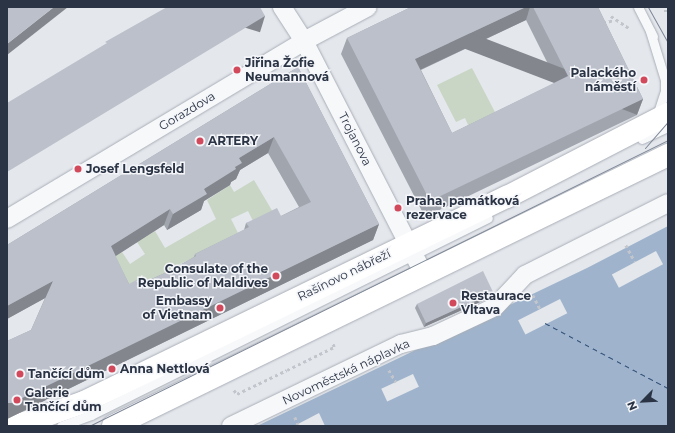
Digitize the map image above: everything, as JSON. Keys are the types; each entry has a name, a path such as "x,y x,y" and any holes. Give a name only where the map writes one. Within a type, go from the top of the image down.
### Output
{"main road":[{"name":"Rašínovo nábřeží","path":"113,426 416,258 507,197 663,121"},
{"name":"Rašínovo nábřeží","path":"16,426 60,412 122,383 416,258 521,229 668,155"}],"street":[{"name":"Trojanova","path":"282,7 304,41 416,258"},
{"name":"Gorazdova","path":"7,219 304,41 368,7"},
{"name":"Novoměstská náplavka","path":"231,426 401,344 434,336 495,307 525,275 668,203"}],"lane":[{"path":"638,7 650,31 668,59"},
{"path":"650,31 665,80 662,106 663,121"},
{"path":"636,142 663,121"},
{"path":"615,153 663,121"},
{"path":"512,206 539,192"},
{"path":"61,426 91,415 151,384 416,258 498,213"},
{"path":"122,383 151,384"}],"path":[{"path":"611,16 614,20 630,29"},
{"path":"603,31 599,24 614,20"},
{"path":"628,248 635,262"},
{"path":"533,295 540,309"},
{"path":"237,394 334,347"}],"green space":[{"path":"472,68 496,114 469,127 465,118 456,122 437,85"},
{"path":"254,180 277,219 258,231 248,211 231,219 244,245 228,241 174,267 179,277 138,302 128,283 117,289 103,264 122,252 130,264 145,254 137,242 155,231 165,248 216,219 207,200 230,185 234,192"}],"water":[{"path":"668,226 668,426 257,426 587,268"}],"pier":[{"path":"656,251 663,264 619,288 612,274"},
{"path":"560,299 567,313 525,335 518,320"},
{"path":"413,374 419,387 387,401 381,389"},
{"path":"319,413 325,426 293,426 298,424"}],"building":[{"path":"7,7 54,7 7,44"},
{"path":"167,7 260,7 265,16 7,172 7,103 107,43 105,42"},
{"path":"411,7 526,7 415,59 452,133 568,76 533,7 598,7 643,99 430,201 347,38"},
{"path":"298,67 379,224 12,403 7,403 7,341 31,330 53,281 7,306 7,245","holes":["274,137 311,202 281,216 277,208 246,223 249,227 195,254 196,256 169,271 143,283 140,278 129,284 111,246 170,209 173,214 207,194 204,189 236,169 235,167 242,163 239,158"]},
{"name":"Restaurace Vltava","path":"483,271 493,292 426,323 417,304"}],"ferry route":[{"path":"545,323 668,388"}],"tram line":[{"path":"648,7 668,43"},
{"path":"645,148 668,122"},
{"path":"89,426 668,140"}],"place":[{"name":"Jiřina Žofie Neumannová","path":"237,70"},
{"name":"Palackého náměstí","path":"644,80"},
{"name":"ARTERY","path":"200,141"},
{"name":"Josef Lengsfeld","path":"78,169"},
{"name":"Praha, památková rezervace","path":"398,208"},
{"name":"Consulate of the Republic of Maldives","path":"276,276"},
{"name":"Restaurace Vltava","path":"453,303"},
{"name":"Embassy of Vietnam","path":"220,308"},
{"name":"Anna Nettlová","path":"112,369"},
{"name":"Tančící dům","path":"20,374"},
{"name":"Galerie Tančící dům","path":"17,400"}]}
